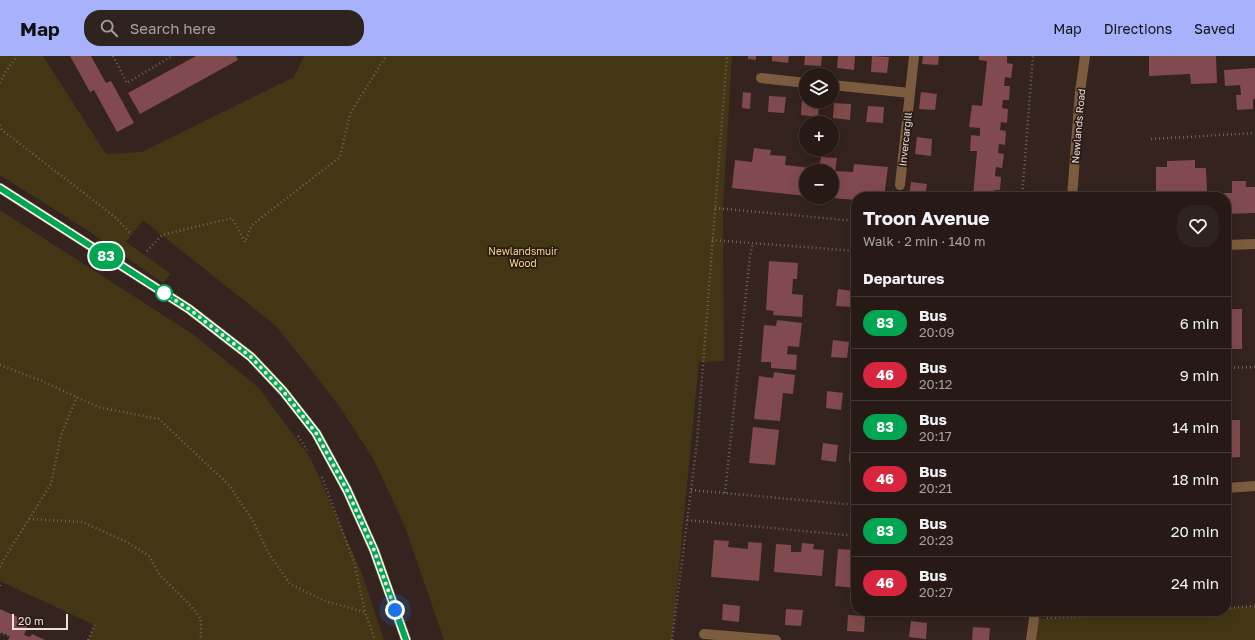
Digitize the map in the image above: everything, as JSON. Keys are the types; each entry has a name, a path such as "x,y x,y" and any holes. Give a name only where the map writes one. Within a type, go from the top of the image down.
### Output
{"street":[{"name":"Invercargill","path":"900,185 914,56"},
{"name":"Newlands Road","path":"1072,192 1080,92 1085,56"},
{"path":"761,78 799,81"},
{"path":"839,86 910,93"},
{"path":"0,188 189,309 251,357 283,391 316,433 347,490 374,550 406,640"},
{"path":"1231,245 1255,244"},
{"path":"1231,488 1255,486"},
{"path":"1031,640 1035,616"},
{"path":"704,634 776,640"}],"path":[{"path":"0,83 17,56"},
{"path":"113,56 127,83 172,56"},
{"path":"147,251 162,235 232,218 245,242 252,226 340,157 350,114 386,56"},
{"path":"672,640 697,442 727,56"},
{"path":"1022,192 1033,56"},
{"path":"0,125 2,130 8,135 115,217 130,233"},
{"path":"1151,139 1255,133"},
{"path":"715,208 851,221"},
{"path":"712,240 851,251"},
{"path":"725,493 750,256 753,243"},
{"path":"0,365 42,380 98,407 159,419 229,485 253,521 268,552 290,584 325,601 365,612"},
{"path":"1231,368 1255,367"},
{"path":"0,566 6,554 51,484 61,435 77,397"},
{"path":"295,432 311,456"},
{"path":"321,475 354,562 365,612 375,640"},
{"path":"691,490 851,505"},
{"path":"29,519 82,522 125,541 149,556 159,574 191,606 201,620 200,640"},
{"path":"687,520 851,536"},
{"path":"1231,608 1255,606"},
{"path":"88,640 94,625"},
{"path":"0,632 10,636"}],"green space":[{"name":"Newlandsmuir Wood","path":"0,56 43,56 106,154 142,152 294,77 304,56 732,56 723,206 724,361 699,362 672,640 444,640 405,527 374,460 339,406 276,326 143,220 126,242 171,274 163,283 87,230 0,175"},
{"path":"0,210 194,335 259,388 311,459 361,571 384,640 88,640 94,625 0,581"},
{"path":"1255,606 1255,640 1032,640 1035,619 1086,616 1231,616 1231,608"}],"building":[{"path":"70,56 91,56 106,83 111,81 134,123 117,132 94,90 90,92"},
{"path":"196,56 236,56 238,60 140,114 128,93"},
{"path":"748,56 756,56 756,60 748,59"},
{"path":"772,56 789,56 788,63 772,61"},
{"path":"805,56 822,56 821,66 804,65"},
{"path":"838,56 855,56 854,70 837,68"},
{"path":"872,56 889,57 887,73 871,72"},
{"path":"923,56 939,56 938,65 922,64"},
{"path":"979,56 1007,56 1007,63 1013,64 1011,78 1005,77 1004,86 1010,86 1009,100 1003,100 1002,108 1008,109 1007,123 1001,122 1000,130 1006,131 1005,145 999,144 998,153 1004,154 1002,168 996,167 995,176 1001,177 1000,190 994,190 994,192 973,192 977,151 970,151 971,135 980,136 980,128 969,127 972,105 982,106 987,61 979,60"},
{"path":"1149,56 1216,56 1217,83 1191,84 1190,74 1149,76"},
{"path":"1255,68 1255,99 1253,99 1253,109 1237,110 1236,95 1241,95 1240,85 1225,86 1224,70"},
{"path":"743,92 751,93 750,109 742,108"},
{"path":"921,92 937,94 935,110 919,109"},
{"path":"769,96 786,97 784,113 768,112"},
{"path":"839,103 851,104 850,120 839,119 839,116 833,116 834,108 839,108"},
{"path":"868,106 884,107 883,123 866,122"},
{"path":"801,108 819,108 818,116 801,115"},
{"path":"917,137 932,139 931,156 915,154"},
{"path":"754,148 771,150 770,155 786,156 785,165 799,167 799,195 732,188 735,160 752,162"},
{"path":"821,157 837,158 836,164 820,164"},
{"path":"1195,160 1195,168 1206,168 1207,192 1156,192 1156,167 1167,167 1167,161"},
{"path":"854,164 888,167 885,192 851,192 851,200 839,199 839,171 853,172"},
{"path":"1232,181 1246,181 1246,187 1255,187 1255,213 1231,214"},
{"path":"911,182 927,184 926,192 910,192"},
{"path":"769,261 798,263 797,279 793,279 792,294 803,295 802,317 773,315 774,311 766,310"},
{"path":"838,289 851,291 851,307 836,306"},
{"path":"1231,309 1242,309 1242,349 1231,349"},
{"path":"777,320 802,323 799,347 788,346 787,354 797,355 796,370 771,368 771,362 761,362 764,325 776,326"},
{"path":"833,340 849,342 847,358 831,357"},
{"path":"774,372 795,375 793,394 783,393 780,421 754,419 759,376 773,378"},
{"path":"827,391 843,393 841,410 826,408"},
{"path":"1231,420 1240,420 1240,457 1231,458"},
{"path":"753,427 779,430 775,465 749,463"},
{"path":"823,443 838,445 836,462 821,460"},
{"path":"714,540 729,541 728,547 748,549 748,542 762,543 759,581 711,577"},
{"path":"802,543 814,544 813,549 824,550 822,576 774,572 776,544 791,545 791,552 801,552"},
{"path":"838,549 851,550 851,588 835,586"},
{"path":"1231,574 1232,574 1231,590"},
{"path":"723,604 740,606 739,622 722,620"},
{"path":"0,609 29,622 24,635 30,637 32,634 45,640 8,640 10,636 0,632"},
{"path":"786,609 803,610 801,626 785,625"},
{"path":"848,615 865,616 864,632 847,631"},
{"path":"911,621 927,623 926,639 909,637"},
{"path":"973,627 990,628 989,640 972,640"}],"bus line":[{"name":"83","path":"0,188 189,309 251,357 283,391 316,433 347,490 374,550 406,640"}],"route":[{"path":"164,293 189,309 251,357 283,391 316,433 347,490 374,550 395,610"}]}
